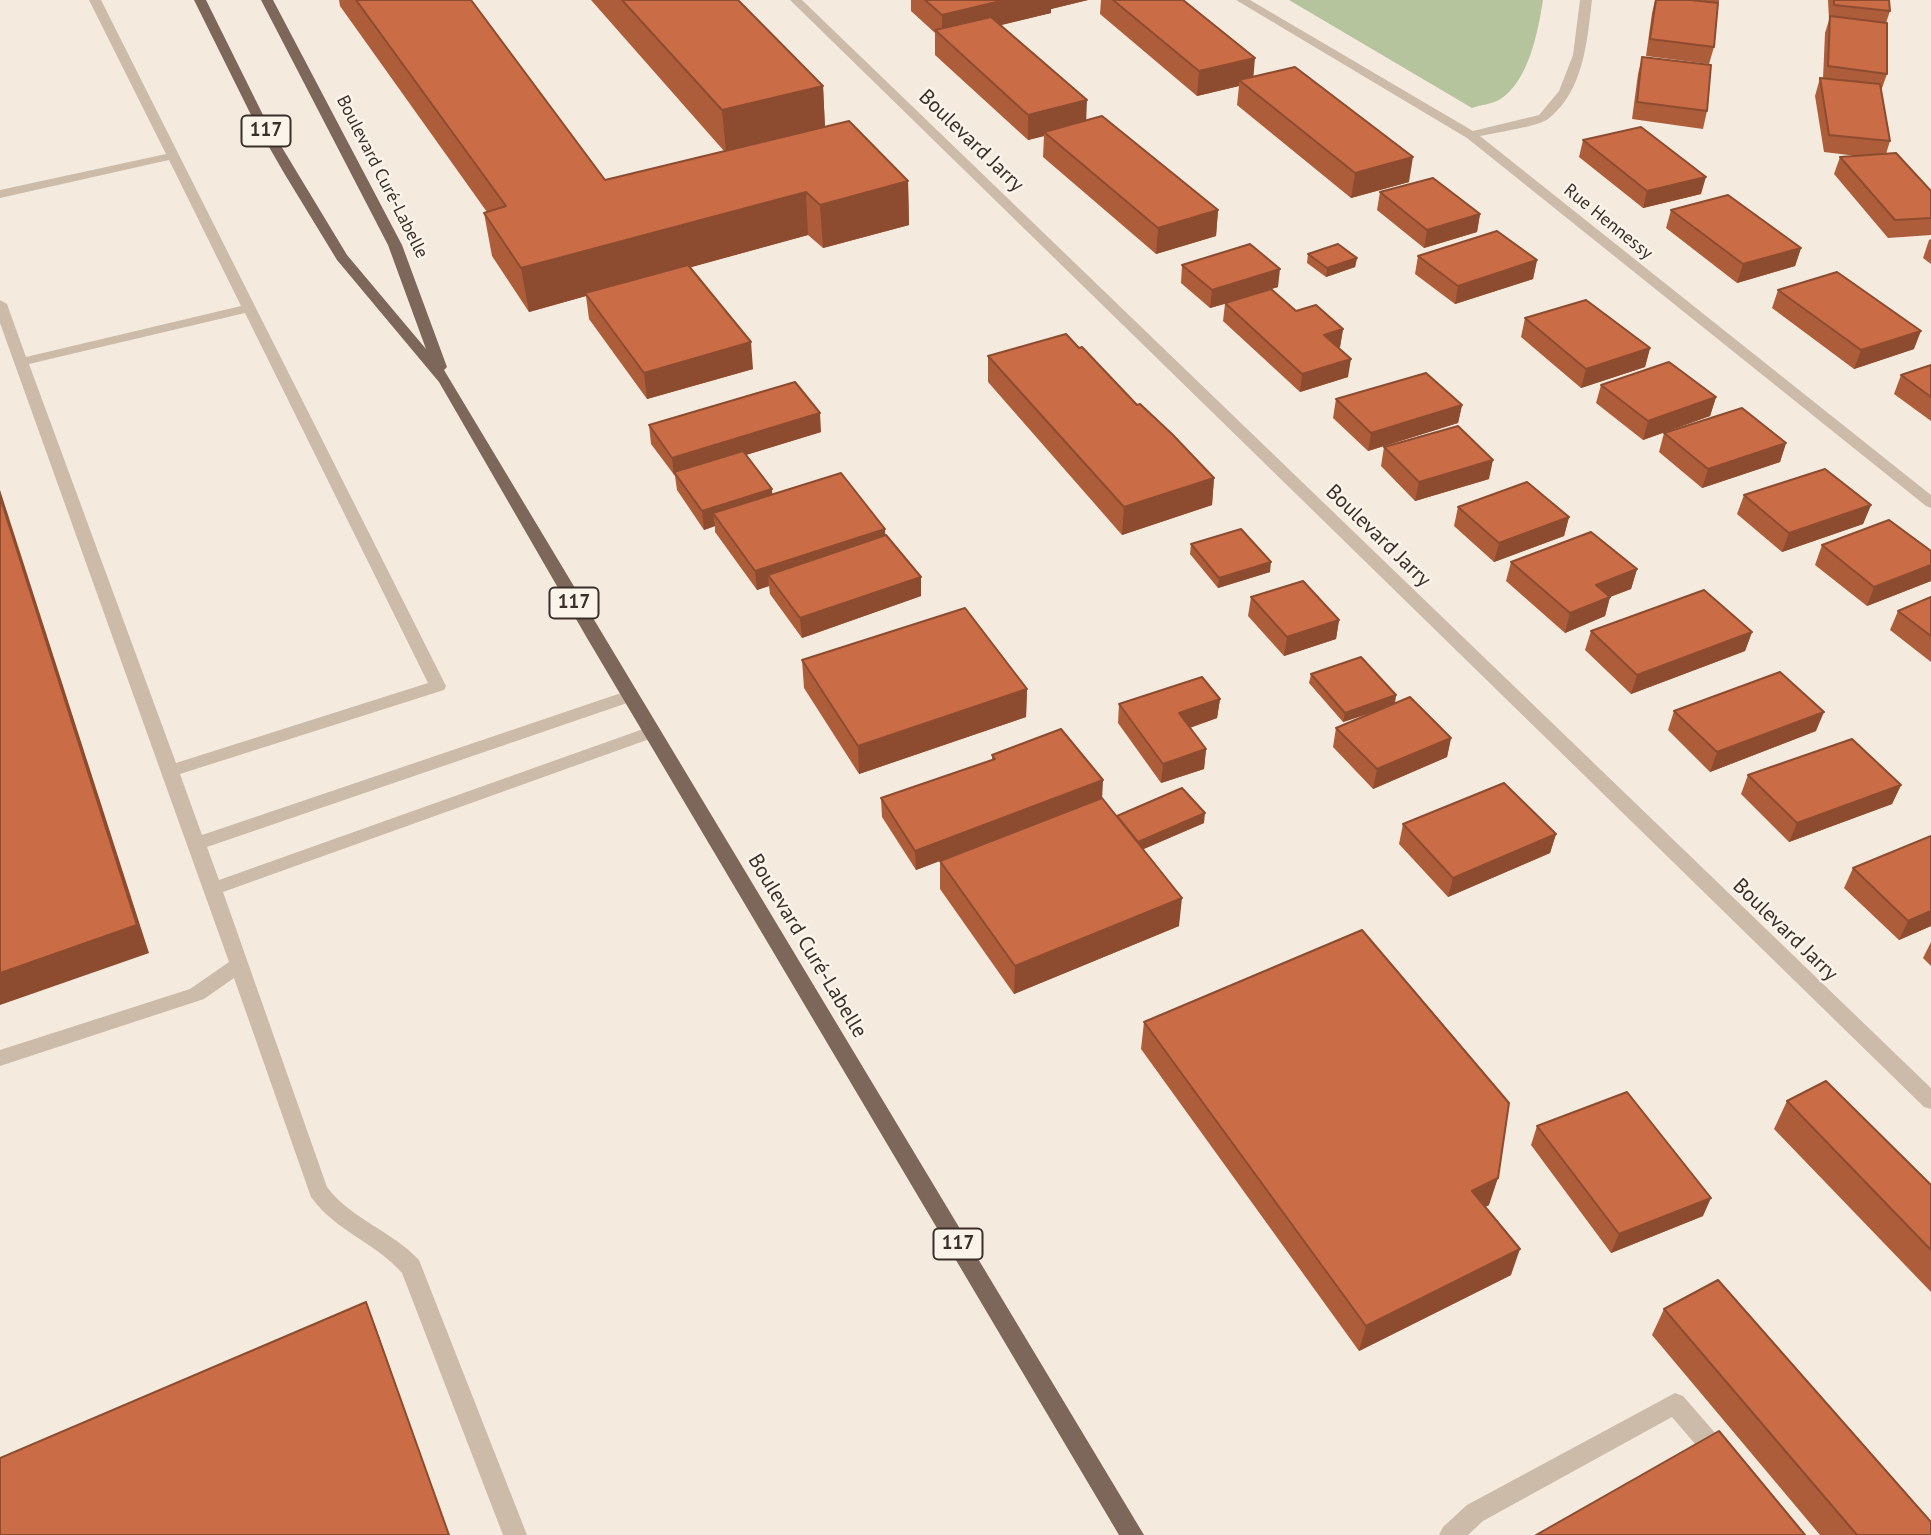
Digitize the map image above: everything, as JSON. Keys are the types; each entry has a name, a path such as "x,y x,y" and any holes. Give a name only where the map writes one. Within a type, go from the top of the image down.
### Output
{"main road":[{"name":"Boulevard Curé-Labelle","path":"200,0 260,121 342,257 445,380 630,696 1132,1535"},
{"name":"Boulevard Curé-Labelle","path":"267,0 395,244 445,380"}],"street":[{"path":"95,0 438,686 170,771"},
{"name":"Boulevard Jarry","path":"796,0 1931,1101"},
{"name":"Rue Hennessy","path":"1242,0 1471,135 1931,503"},
{"path":"1471,135 1543,118 1565,92 1579,55 1586,0"},
{"path":"0,194 172,156"},
{"path":"0,304 213,889 317,1191 336,1213 380,1238 402,1254 411,1266 515,1535"},
{"path":"21,362 248,308"},
{"path":"196,844 630,696"},
{"path":"213,889 652,732"},
{"path":"0,1058 197,994 238,966"},
{"path":"1451,1535 1475,1513 1675,1403 1735,1474"}],"green space":[{"path":"1289,0 1543,0 1530,55 1518,81 1499,100 1472,108"}],"building":[{"path":"356,0 471,0 605,180 849,121 908,181 820,205 806,192 521,268 484,213 506,206"},
{"path":"622,0 738,0 823,86 722,110"},
{"path":"925,0 1005,0 942,15"},
{"path":"1113,0 1183,0 1255,58 1199,71"},
{"path":"1656,0 1718,3 1714,47 1650,39"},
{"path":"1834,0 1889,0 1890,11 1834,5"},
{"path":"1830,16 1887,23 1887,74 1828,66"},
{"path":"991,17 1087,100 1028,115 935,30"},
{"path":"1642,57 1711,65 1707,111 1637,102"},
{"path":"1295,67 1413,157 1355,173 1239,80"},
{"path":"1820,78 1880,84 1890,141 1829,135"},
{"path":"1102,116 1218,210 1158,228 1044,132"},
{"path":"1641,127 1706,177 1647,191 1583,140"},
{"path":"1896,153 1931,191 1931,218 1895,220 1840,157"},
{"path":"1433,178 1480,214 1427,230 1380,192"},
{"path":"1728,195 1801,248 1743,264 1671,210"},
{"path":"1497,231 1537,260 1458,286 1418,256"},
{"path":"1250,244 1280,269 1212,290 1182,265"},
{"path":"1338,244 1357,258 1327,268 1308,254"},
{"path":"688,265 751,342 644,373 585,293"},
{"path":"1837,272 1921,331 1861,350 1778,290"},
{"path":"1271,289 1296,311 1316,305 1343,329 1324,335 1351,359 1302,374 1225,303"},
{"path":"1586,300 1650,348 1586,369 1525,318"},
{"path":"1066,334 1079,348 1082,347 1137,405 1140,404 1172,434 1214,478 1124,507 988,356"},
{"path":"1669,362 1716,397 1648,421 1601,385"},
{"path":"1931,365 1931,397 1901,375"},
{"path":"1426,373 1462,405 1371,433 1336,399"},
{"path":"795,382 820,413 672,458 649,425"},
{"path":"1742,408 1786,443 1708,469 1664,433"},
{"path":"1458,426 1493,460 1419,482 1384,447"},
{"path":"743,451 772,489 702,511 674,472"},
{"path":"1825,469 1871,505 1789,533 1744,495"},
{"path":"841,473 885,529 755,571 713,513"},
{"path":"1527,482 1569,517 1499,543 1458,507"},
{"path":"0,497 137,925 0,973"},
{"path":"1889,520 1931,551 1931,565 1874,587 1822,545"},
{"path":"1241,529 1271,562 1219,578 1191,544"},
{"path":"1591,532 1637,569 1596,585 1610,597 1570,613 1511,562"},
{"path":"886,535 921,577 800,618 768,575"},
{"path":"1303,581 1339,620 1287,637 1251,597"},
{"path":"1704,590 1752,632 1637,675 1591,631"},
{"path":"1931,597 1931,636 1898,611"},
{"path":"965,608 1027,689 858,746 802,660"},
{"path":"1361,657 1396,695 1345,713 1311,674"},
{"path":"1780,672 1824,712 1717,752 1674,711"},
{"path":"1202,677 1220,699 1179,713 1206,749 1163,764 1119,704"},
{"path":"1410,697 1451,738 1377,769 1336,728"},
{"path":"1061,729 1103,780 915,851 881,798 995,759 992,755"},
{"path":"1852,739 1901,785 1797,823 1748,775"},
{"path":"1504,783 1556,834 1453,878 1403,824"},
{"path":"1182,788 1205,813 1138,842 1117,816"},
{"path":"1102,798 1182,898 1015,966 940,861"},
{"path":"1931,836 1931,911 1908,921 1853,868"},
{"path":"1362,930 1509,1103 1498,1178 1472,1191 1520,1249 1366,1326 1144,1022"},
{"path":"1826,1081 1931,1185 1931,1250 1787,1101"},
{"path":"1627,1092 1711,1198 1619,1234 1537,1126"},
{"path":"1718,1280 1931,1522 1931,1535 1857,1535 1664,1309"},
{"path":"366,1302 449,1535 0,1535 0,1458"},
{"path":"1719,1431 1805,1535 1536,1535"}]}
